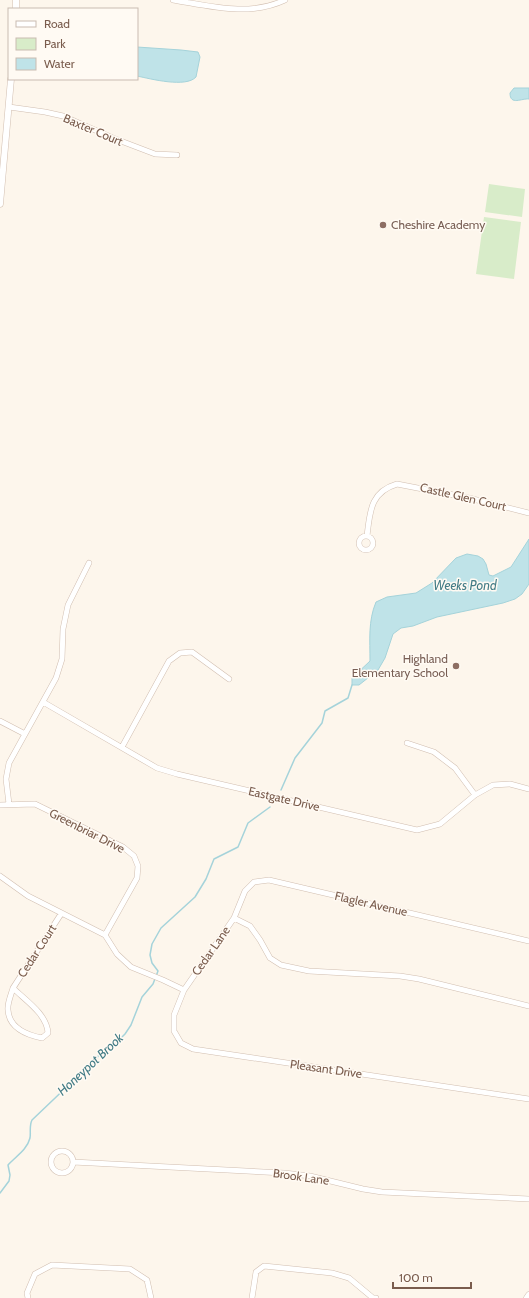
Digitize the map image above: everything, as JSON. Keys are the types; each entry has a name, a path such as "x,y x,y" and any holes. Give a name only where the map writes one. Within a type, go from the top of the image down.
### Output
{"street":[{"path":"173,0 192,1 234,9 262,8 285,0"},
{"path":"0,200 11,80"},
{"name":"Baxter Court","path":"9,106 63,116 112,138 154,154 177,156"},
{"name":"Castle Glen Court","path":"367,536 371,508 377,496 387,487 397,484 463,497 529,513"},
{"path":"9,804 6,779 9,762 56,678 62,659 64,630 68,605 90,563"},
{"path":"122,747 169,662 180,653 192,652 230,679"},
{"name":"Eastgate Drive","path":"43,702 157,768 417,830 440,824 475,795 494,785 510,784 529,789"},
{"path":"0,721 24,734"},
{"path":"407,742 434,752 445,760 455,768 475,795"},
{"name":"Greenbriar Drive","path":"0,805 35,804 123,847 134,856 138,866 137,878 105,935"},
{"path":"0,876 28,896 105,935 117,954 130,967 184,990"},
{"name":"Flagler Avenue","path":"234,918 245,891 254,882 269,880 529,941"},
{"name":"Cedar Court","path":"13,988 41,1015 48,1025 48,1033 42,1038 30,1035 12,1024 8,1010 13,988 61,914"},
{"name":"Cedar Lane","path":"184,990 234,918 250,926 270,958 281,965 309,971 400,976 419,979 529,1006"},
{"name":"Pleasant Drive","path":"184,990 174,1015 174,1031 182,1043 193,1049 529,1099"},
{"path":"62,1151 68,1153 73,1162 70,1169 64,1172 58,1172 54,1169 51,1163 55,1153 62,1151"},
{"name":"Brook Lane","path":"73,1162 284,1173 310,1176 382,1192 529,1198"},
{"path":"28,1298 27,1293 35,1274 52,1265 130,1269 147,1280 151,1298"},
{"path":"252,1298 256,1272 264,1266 332,1273 348,1278 373,1298 376,1298"}],"green space":[{"path":"489,184 525,189 522,217 485,212"},
{"path":"484,217 521,222 514,279 476,274"}],"water":[{"path":"138,47 198,52 200,57 196,77 185,82 159,81 138,76"},
{"path":"514,88 529,88 529,99 512,99 510,93"},
{"name":"Weeks Pond","path":"529,539 529,584 522,594 515,599 503,603 437,617 413,626 401,628 393,634 385,658 378,670 359,685 352,685 352,678 370,661 371,623 373,609 376,602 387,597 416,593 432,583 456,558 467,554 478,556 483,559 489,575 493,576 511,567"}],"waterway":[{"name":"Honeypot Brook","path":"281,790 295,758 322,723 325,711 348,698 352,685"},
{"name":"Honeypot Brook","path":"0,1193 9,1181 10,1175 8,1165 29,1142 32,1120 96,1059 102,1051 115,1044 125,1034 131,1025 142,997 153,984 158,971 152,963 150,955 152,944 161,928 195,897 206,879 214,859 238,847 248,823 270,807"}],"place":[{"name":"Cheshire Academy","path":"383,225"},
{"name":"Highland Elementary School","path":"456,666"}]}
